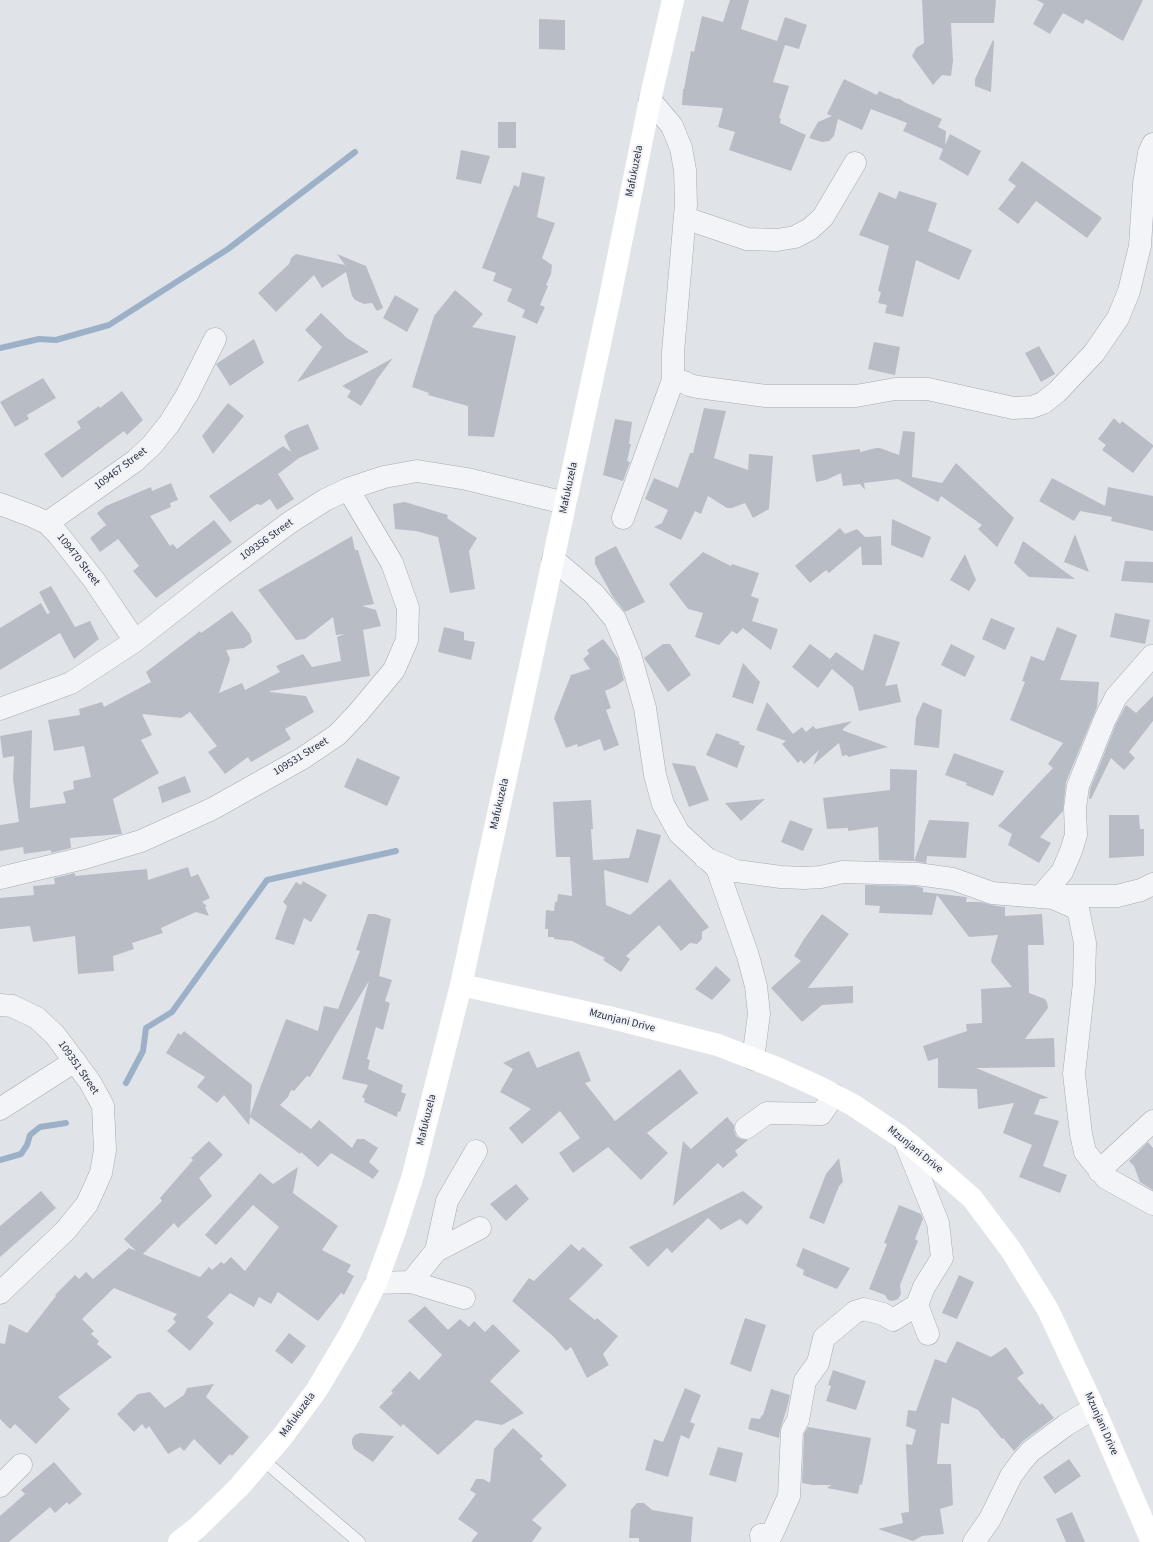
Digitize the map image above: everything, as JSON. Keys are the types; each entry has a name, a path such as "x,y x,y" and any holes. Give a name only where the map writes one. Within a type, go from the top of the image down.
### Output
{"main road":[{"name":"Mafukuzela","path":"179,1542 198,1527 263,1460 316,1391 350,1334 376,1283 413,1175 461,985 609,302 650,100 673,0"},
{"name":"Mzunjani Drive","path":"461,985 608,1017 718,1045 805,1080 853,1105 904,1139 972,1198 1011,1250 1048,1310 1094,1408 1152,1542"}],"street":[{"path":"623,518 673,380 673,352 686,204 685,170 681,148 672,126 650,100"},
{"path":"673,380 698,387 766,396 856,396 895,389 928,389 1013,408 1032,407 1043,403 1057,392 1094,353 1118,318 1129,291 1140,246 1144,184 1149,153 1153,144"},
{"path":"685,218 747,238 776,240 795,237 810,229 823,217 855,163"},
{"name":"109467 Street","path":"47,523 135,461 152,445 169,424 187,395 215,339"},
{"name":"109356 Street","path":"0,709 71,683 134,641 289,523 325,500 348,489 384,476 417,472 467,479 566,503"},
{"name":"109531 Street","path":"0,878 84,858 141,841 212,810 303,758 337,736 358,713 394,670 407,640 408,608 392,563 348,489"},
{"name":"109470 Street","path":"0,504 47,523 94,580 134,641"},
{"path":"553,558 594,594 615,619 630,655 645,708 655,775 663,804 679,833 717,868 748,956 756,986 759,1014 753,1059"},
{"path":"1041,896 1062,872 1071,851 1076,835 1075,808 1078,786 1105,719 1116,697 1152,656"},
{"path":"705,858 736,871 781,877 804,878 843,872 917,874 953,879 992,893 1025,897 1118,896 1141,890 1153,884"},
{"path":"1041,896 1053,898 1078,909 1086,943 1084,983 1074,1074 1081,1134 1085,1152 1106,1178 1153,1204"},
{"name":"109351 Street","path":"0,1005 12,1006 37,1018 55,1036 75,1061 90,1082 103,1106 105,1150 101,1173 88,1204 70,1225 0,1293"},
{"path":"0,1109 75,1061"},
{"path":"746,1128 767,1113 821,1114 834,1095"},
{"path":"1099,1171 1153,1121"},
{"path":"762,1542 762,1535 772,1534 789,1496 792,1431 798,1420 805,1381 818,1363 824,1338 854,1312 864,1310 883,1314 893,1320 917,1305 924,1287 942,1258 938,1223 904,1139"},
{"path":"436,1251 447,1201 476,1151"},
{"path":"411,1282 436,1251 480,1228"},
{"path":"376,1283 411,1282 464,1298"},
{"path":"917,1305 928,1334"},
{"path":"974,1542 990,1519 1011,1476 1022,1461 1031,1451 1060,1429 1094,1408"},
{"path":"0,1486 21,1465"}],"lane":[{"path":"263,1460 359,1542"}],"building":[{"path":"730,0 749,0 741,29 777,41 785,17 807,25 799,49 785,45 773,82 789,86 779,118 781,119 780,123 806,135 791,171 729,150 735,132 718,127 723,108 682,105 683,89 691,51 694,52 702,16 723,22"},
{"path":"922,0 996,0 994,23 951,23 953,61 951,76 942,75 933,85 912,56 916,48 924,43"},
{"path":"1037,0 1143,0 1123,41 1086,19 1083,24 1063,13 1050,34 1033,24 1044,4"},
{"path":"539,19 565,20 565,50 539,49"},
{"path":"993,40 991,92 975,86 975,79"},
{"path":"844,79 877,95 879,91 897,99 898,98 942,119 938,127 946,131 945,145 950,134 981,151 968,176 939,159 943,149 903,131 907,123 871,109 862,130 838,119 834,136 829,141 822,142 809,138 818,122 832,116 827,114"},
{"path":"498,122 516,122 516,148 498,148"},
{"path":"461,150 490,156 481,184 456,179"},
{"path":"1022,161 1102,218 1087,238 1036,201 1018,224 998,209 1016,186 1008,180"},
{"path":"522,172 545,177 537,217 555,223 542,258 552,265 551,274 546,285 548,286 540,305 545,307 537,324 522,317 525,310 507,301 512,289 493,281 496,273 482,268 514,185 519,187"},
{"path":"899,191 937,203 928,231 972,250 959,280 916,260 903,317 885,313 887,305 878,303 881,292 878,291 889,246 859,235 879,192 896,199"},
{"path":"296,254 345,265 337,254 366,266 383,308 377,311 372,303 364,304 355,300 352,296 346,272 322,288 314,275 276,312 258,293 289,264 291,258"},
{"path":"455,290 483,314 472,327 516,336 494,437 468,436 468,406 428,395 429,393 412,387 434,316"},
{"path":"395,295 419,309 407,332 383,318"},
{"path":"321,313 347,338 369,352 297,382 322,347 305,330"},
{"path":"254,339 264,363 230,386 216,364"},
{"path":"874,342 900,347 895,375 868,369"},
{"path":"1039,346 1055,374 1041,382 1025,353"},
{"path":"393,358 375,382 361,406 347,397 351,391 342,386"},
{"path":"43,378 56,398 27,415 29,419 15,427 0,402"},
{"path":"122,391 143,420 127,435 124,431 62,478 44,454 81,428 77,422 99,406 100,408"},
{"path":"228,403 244,416 213,454 202,436"},
{"path":"704,408 726,411 714,458 748,470 749,454 773,456 769,509 753,518 745,503 732,508 727,508 708,496 701,514 695,511 681,540 654,527 662,523 668,510 645,499 654,478 678,488 690,453 693,453"},
{"path":"1114,418 1120,424 1122,421 1153,445 1133,473 1102,450 1106,445 1098,439"},
{"path":"615,419 632,422 629,444 631,444 627,461 630,462 623,481 603,475"},
{"path":"308,424 319,449 299,458 278,474 294,499 277,510 270,499 261,505 257,504 230,522 209,496 283,446 291,452 284,436 290,431"},
{"path":"903,431 915,432 912,477 942,483 956,463 1014,518 997,547 978,529 982,525 941,496 938,502 898,479 864,483 865,490 860,484 843,486 841,473 826,480 816,482 812,455 860,449 860,452 880,448 899,455"},
{"path":"1052,478 1105,506 1108,487 1153,496 1153,531 1111,521 1112,517 1080,511 1074,521 1039,501"},
{"path":"171,483 178,500 170,503 171,507 150,516 170,546 173,544 177,549 214,520 232,542 156,598 133,571 139,566 118,539 100,552 90,538 106,525 97,513 106,506 151,487 152,491"},
{"path":"405,502 448,515 447,518 477,538 469,551 475,589 450,593 438,537 416,531 395,529 393,504"},
{"path":"892,519 931,537 923,558 891,545"},
{"path":"840,528 845,534 857,529 865,537 881,536 882,565 862,565 861,546 829,573 826,570 810,583 795,566"},
{"path":"1075,534 1089,572 1064,562"},
{"path":"352,536 355,550 358,550 374,604 362,606 376,610 381,626 363,630 370,676 270,691 306,696 314,712 285,729 291,739 251,762 248,757 225,774 208,752 217,746 190,712 181,718 142,714 152,735 141,740 159,773 113,799 122,834 70,838 71,848 51,853 51,850 24,854 23,847 0,851 0,825 19,822 13,779 14,756 3,758 0,736 32,730 30,808 66,803 63,792 74,789 73,781 91,777 84,746 54,751 48,720 80,715 79,709 102,702 104,707 151,682 146,672 200,631 201,633 232,611 250,634 252,642 244,648 226,650 230,659 219,693 242,683 245,690 280,672 276,666 303,654 312,667 341,661 337,637 344,634 336,635 333,617 305,639 296,640 258,590"},
{"path":"1023,541 1075,579 1029,577 1014,563"},
{"path":"616,546 645,602 625,612 613,597 595,564 595,557"},
{"path":"703,552 731,566 732,564 759,573 751,596 759,599 752,621 778,629 771,650 743,628 737,634 732,631 719,645 695,637 703,613 688,609 669,584"},
{"path":"965,554 976,580 969,591 950,580"},
{"path":"1125,561 1153,562 1153,583 1121,581"},
{"path":"51,586 75,627 90,621 99,639 74,659 60,633 0,670 0,628 41,603 47,614 50,613 39,592"},
{"path":"1115,613 1150,620 1145,644 1110,637"},
{"path":"991,618 1015,628 1005,650 982,639"},
{"path":"444,627 464,632 464,640 475,642 471,660 438,652"},
{"path":"1057,627 1077,635 1060,680 1099,682 1097,707 1066,782 1063,811 1040,837 1051,843 1039,863 1008,845 1012,834 998,826 1053,768 1048,764 1063,743 1010,720 1025,682 1022,681 1031,656 1044,661"},
{"path":"874,634 900,642 885,686 897,684 901,702 859,711 853,687 832,669 818,688 792,667 810,644 830,659 836,652 863,671"},
{"path":"603,639 618,658 624,680 605,691 611,708 606,710 619,745 604,751 600,739 578,747 577,744 566,748 554,718 571,675 590,669 583,659 589,654 587,650"},
{"path":"663,644 670,644 691,675 668,692 644,658"},
{"path":"951,644 975,656 965,677 941,665"},
{"path":"743,663 760,682 753,704 732,697"},
{"path":"1153,696 1153,721 1129,752 1135,758 1124,770 1111,758 1091,799 1089,799 1090,789 1116,724 1126,705 1136,713"},
{"path":"767,702 793,734 802,727 806,732 813,726 816,729 852,721 842,730 888,747 848,757 847,755 842,756 839,743 813,765 819,750 804,764 801,760 798,763 782,744 786,741 756,730"},
{"path":"923,702 942,710 939,748 914,745 916,718"},
{"path":"716,733 740,742 739,744 745,746 737,768 706,755"},
{"path":"954,753 1004,771 993,796 966,785 967,783 945,775"},
{"path":"357,758 400,777 387,806 344,787"},
{"path":"672,763 695,766 709,800 689,807"},
{"path":"890,769 917,770 914,861 879,860 878,827 848,831 848,828 827,829 823,798 890,790"},
{"path":"185,776 191,792 162,803 158,787"},
{"path":"765,799 741,821 725,803"},
{"path":"591,800 593,860 629,858 637,829 661,835 648,883 604,870 606,905 630,915 670,879 709,927 702,932 702,939 697,944 690,943 681,951 659,925 626,956 630,959 621,972 603,960 605,958 572,941 548,937 548,929 545,929 546,910 554,911 558,894 572,896 570,857 556,857 553,802"},
{"path":"1109,815 1139,815 1140,829 1144,829 1144,856 1109,858"},
{"path":"790,820 813,829 803,851 781,842"},
{"path":"929,820 969,822 966,858 927,856 926,863 914,861"},
{"path":"188,867 191,877 198,874 210,898 202,902 207,906 205,907 209,916 196,912 161,928 163,933 132,943 134,949 113,956 114,971 78,974 75,936 33,942 30,926 0,929 0,898 34,895 33,886 55,884 54,878 75,873 75,876 147,869 148,880"},
{"path":"303,881 327,895 311,922 304,918 294,945 275,939 287,906 283,902 296,882 301,885"},
{"path":"865,885 916,886 923,888 923,892 967,897 966,902 981,902 1005,907 1005,916 1042,914 1044,945 1028,945 1029,993 1045,999 1048,1008 1025,1039 1054,1038 1055,1067 976,1068 1049,1098 1040,1099 1034,1114 1059,1121 1043,1166 1067,1175 1060,1193 1019,1177 1032,1145 1003,1133 1014,1103 978,1109 977,1089 938,1088 938,1058 928,1061 923,1046 967,1031 966,1024 982,1023 981,989 1012,987 991,960 998,935 969,937 937,895 932,915 879,913 880,906 865,905"},
{"path":"368,914 375,914 391,919 379,976 392,980 385,1001 390,1003 383,1030 376,1027 367,1059 370,1060 368,1069 403,1085 401,1092 406,1094 400,1112 398,1111 397,1117 364,1102 365,1099 362,1097 368,1085 342,1079 369,981 310,1077 307,1076 294,1091 291,1090 288,1097 280,1105 311,1129 319,1120 352,1148 357,1139 364,1139 378,1148 369,1162 379,1171 373,1179 331,1153 318,1167 301,1152 300,1154 250,1117 249,1125 224,1095 217,1103 197,1087 205,1077 166,1053 178,1033 181,1035 184,1031 252,1085 250,1115 286,1019 318,1031 324,1006 338,1009 360,951 356,950"},
{"path":"822,914 849,934 808,988 853,986 853,1003 822,1005 802,1022 771,988 801,961 794,956"},
{"path":"716,966 731,980 712,1000 695,989"},
{"path":"529,1051 537,1068 579,1051 591,1081 585,1083 615,1121 680,1069 698,1093 647,1133 668,1153 641,1180 608,1147 573,1173 559,1153 580,1138 560,1111 522,1144 509,1128 531,1109 500,1092 513,1069 503,1063"},
{"path":"727,1117 734,1125 736,1136 741,1139 748,1140 735,1151 738,1155 723,1168 718,1163 673,1206 683,1141 691,1149"},
{"path":"209,1141 223,1155 199,1178 212,1196 178,1228 174,1223 143,1254 200,1277 209,1267 212,1270 221,1262 224,1264 231,1257 245,1271 279,1227 253,1205 216,1245 205,1235 260,1173 273,1184 298,1167 293,1193 338,1226 322,1250 351,1265 347,1272 354,1276 344,1295 341,1293 318,1321 278,1292 271,1304 259,1297 254,1307 230,1293 207,1317 214,1323 190,1351 167,1331 176,1322 173,1319 177,1314 114,1288 82,1319 94,1331 91,1334 99,1341 97,1344 112,1357 58,1397 70,1409 36,1444 15,1424 10,1429 0,1419 0,1343 5,1344 9,1324 27,1333 56,1296 55,1295 75,1275 79,1279 86,1272 93,1279 129,1248 136,1251 124,1239 162,1201 160,1198 193,1160 191,1158"},
{"path":"1148,1142 1153,1148 1153,1190 1140,1182 1134,1166 1129,1161"},
{"path":"839,1158 843,1182 839,1186 824,1224 809,1218 826,1174"},
{"path":"516,1184 529,1199 506,1221 490,1204"},
{"path":"41,1191 56,1208 0,1257 0,1226"},
{"path":"743,1191 763,1207 747,1225 740,1219 721,1230 708,1218 672,1253 667,1248 648,1267 629,1247"},
{"path":"899,1205 921,1214 923,1219 915,1239 918,1241 900,1285 901,1294 898,1299 893,1301 888,1300 885,1295 869,1289 887,1244 884,1243"},
{"path":"571,1244 579,1251 583,1247 603,1265 569,1299 595,1320 597,1318 618,1336 603,1354 609,1365 587,1378 571,1347 566,1351 554,1337 512,1301 529,1278 534,1281"},
{"path":"803,1248 850,1268 837,1289 803,1275 804,1270 796,1266"},
{"path":"959,1275 974,1282 957,1319 942,1313"},
{"path":"425,1306 448,1330 460,1319 469,1327 474,1321 485,1332 493,1324 520,1351 490,1381 524,1413 502,1425 476,1420 438,1455 403,1424 401,1427 379,1407 393,1393 391,1391 410,1371 419,1380 442,1355 408,1321"},
{"path":"745,1318 766,1325 751,1372 730,1364"},
{"path":"289,1333 306,1346 292,1364 275,1351"},
{"path":"957,1341 991,1357 1006,1347 1024,1373 1017,1378 1040,1405 1042,1403 1054,1418 1023,1441 1014,1451 978,1410 952,1397 949,1424 941,1423 937,1464 951,1464 953,1505 940,1509 944,1534 922,1536 913,1541 878,1529 903,1523 901,1513 909,1512 906,1444 912,1445 916,1430 906,1426 908,1410 916,1411 935,1359 946,1363"},
{"path":"833,1370 866,1381 856,1410 826,1401 831,1386 828,1385"},
{"path":"214,1384 206,1397 249,1437 232,1456 230,1454 220,1465 194,1439 184,1451 180,1447 168,1454 149,1426 146,1429 142,1424 134,1432 117,1414 138,1394 150,1392 165,1408 184,1395 187,1388"},
{"path":"685,1388 701,1395 690,1422 695,1424 689,1439 681,1435 668,1477 645,1470 654,1439 663,1442"},
{"path":"771,1389 790,1395 779,1438 748,1429 751,1418 760,1419 763,1415"},
{"path":"808,1427 871,1438 862,1485 860,1484 858,1494 827,1488 831,1485 812,1485 802,1483 804,1434"},
{"path":"513,1428 543,1456 540,1459 567,1485 532,1520 542,1528 532,1542 471,1542 478,1533 458,1519 476,1494 470,1490 476,1479 483,1479 490,1483 494,1449"},
{"path":"360,1433 394,1436 373,1462 354,1449 352,1439 355,1435"},
{"path":"718,1447 743,1453 736,1482 709,1475"},
{"path":"1069,1459 1081,1476 1055,1494 1043,1477"},
{"path":"54,1462 82,1494 69,1505 67,1502 55,1513 50,1507 9,1542 0,1542 0,1516 25,1494 21,1490"},
{"path":"637,1503 644,1503 652,1510 693,1517 691,1542 639,1542 639,1538 629,1538 631,1510"},
{"path":"1072,1512 1085,1542 1066,1542 1056,1519"}],"waterway":[{"path":"0,348 39,339 56,340 109,325 228,249 355,152"},
{"path":"126,1083 143,1051 146,1028 172,1012 267,880 396,851"},
{"path":"0,1160 21,1154 27,1145 30,1135 40,1127 66,1123"}]}
